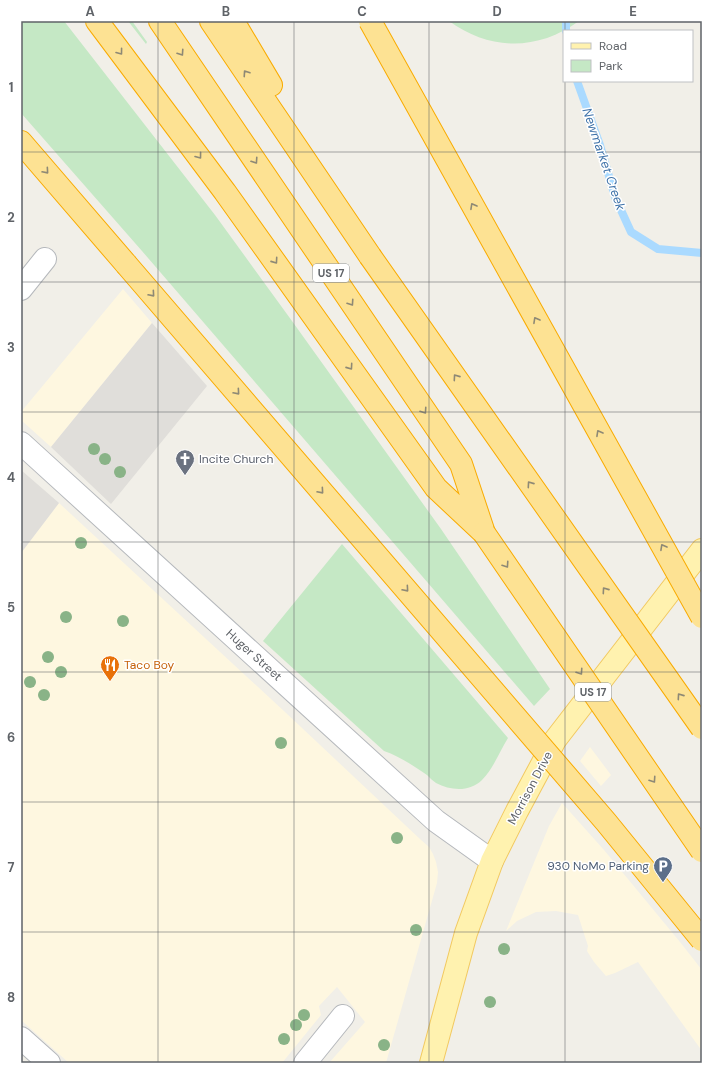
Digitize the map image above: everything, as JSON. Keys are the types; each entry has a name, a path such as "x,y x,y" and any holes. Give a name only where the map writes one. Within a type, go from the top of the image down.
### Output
{"highway":[{"path":"97,21 225,192 436,488 484,533"},
{"name":"US 17","path":"160,21 461,464 484,533 702,851"},
{"path":"211,21 370,256 702,728"},
{"path":"233,21 370,256"},
{"path":"370,21 702,617"},
{"path":"21,142 606,822 702,940"}],"main road":[{"name":"Morrison Drive","path":"431,1063 466,933 492,861 517,811 555,740 702,550"}],"street":[{"path":"21,289 45,259"},
{"name":"Huger Street","path":"21,443 436,821 492,861"},
{"path":"305,1063 343,1016"},
{"path":"21,1038 49,1063"}],"shaded area":[{"path":"123,289 152,323 51,447 21,420 21,412"},
{"path":"152,323 207,386 111,504 51,447"},
{"path":"21,470 59,503 21,553"},
{"path":"59,503 429,847 436,862 438,872 437,883 386,1063 329,1063 365,1022 337,987 319,1006 321,1015 282,1063 69,1063 21,1020 21,553"},
{"path":"590,747 611,775 601,786 580,761"},
{"path":"562,803 604,850 702,970 702,1051 638,962 606,976 587,951 588,946 578,915 556,911 536,912 517,921 506,931 549,826"}],"green space":[{"path":"21,21 64,21 215,215 441,529 550,689 534,706 142,251 21,113"},
{"path":"128,21 132,21 147,42 146,44"},
{"path":"449,21 579,21 563,31 547,38 514,44 481,38 465,31"},
{"path":"342,544 508,738 490,771 482,780 472,787 454,789 442,786 406,762 384,751 263,641"}],"waterway":[{"name":"Newmarket Creek","path":"566,21 566,30"},
{"name":"Newmarket Creek","path":"577,82 600,145 615,197 631,232 658,249 702,253"}],"place":[{"name":"Incite Church","path":"185,476"},
{"name":"Taco Boy","path":"110,682"},
{"name":"930 NoMo Parking","path":"663,883"}]}
